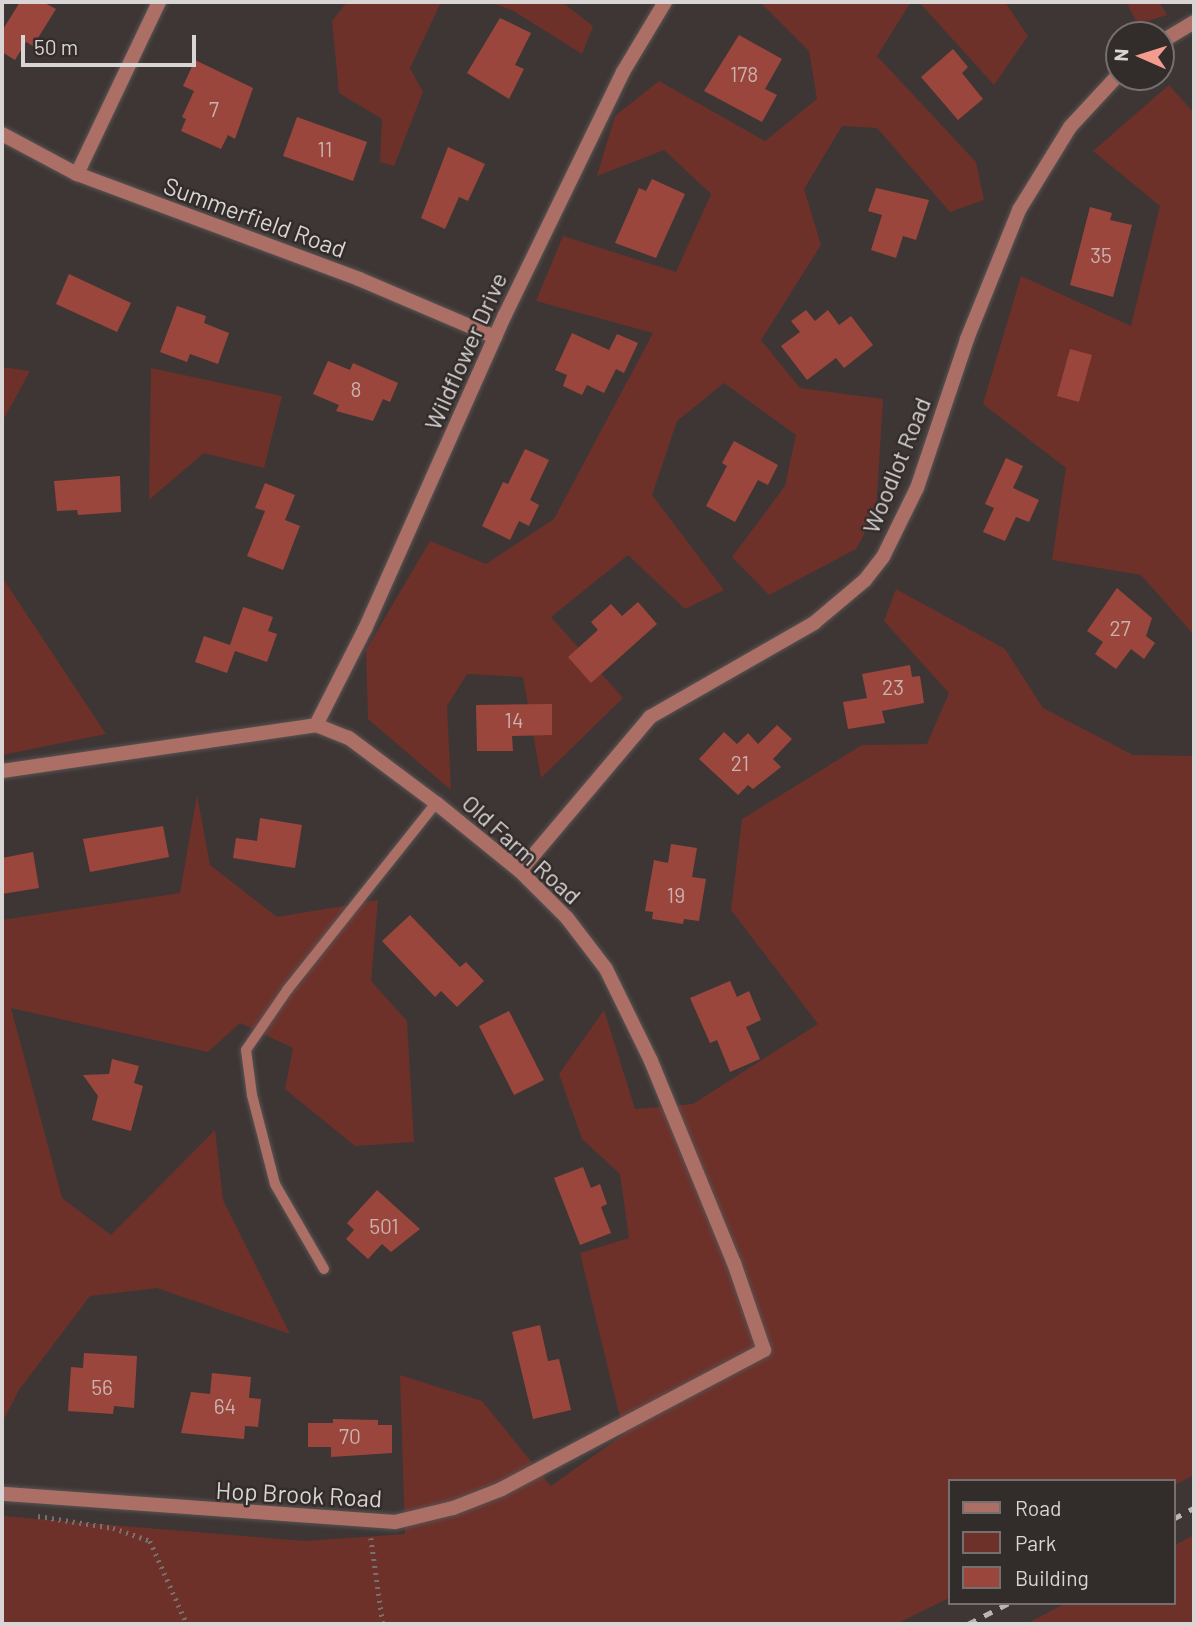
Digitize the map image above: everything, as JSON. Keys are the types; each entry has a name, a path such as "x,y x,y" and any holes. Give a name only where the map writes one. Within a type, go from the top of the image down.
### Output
{"street":[{"path":"76,174 159,2"},
{"name":"Wildflower Drive","path":"316,725 365,629 495,337 624,72 665,2"},
{"path":"1175,34 1194,22"},
{"name":"Woodlot Road","path":"520,871 650,717 814,624 865,580 883,557 917,488 967,339 1019,210 1070,127 1105,89"},
{"name":"Summerfield Road","path":"2,134 76,174 359,279 495,337"},
{"name":"Old Farm Road","path":"2,771 316,725 349,738 436,803 520,871 591,945 627,1007 734,1263 764,1350"},
{"name":"Hop Brook Road","path":"2,1494 369,1523 434,1513 502,1489 764,1350"}],"lane":[{"path":"324,1269 275,1184 252,1095 246,1049 288,989 436,803"}],"path":[{"path":"35,1515 113,1528 150,1541 187,1624"},
{"path":"369,1523 383,1624"}],"green space":[{"path":"347,2 441,2 410,68 423,92 394,166 380,162 382,119 339,93 332,21"},
{"path":"489,2 562,2 593,26 582,54 512,10"},
{"path":"760,2 911,2 877,56 976,162 984,200 950,212 877,128 842,126 804,189 821,245 761,340 800,388 883,399 876,512 856,549 769,595 732,557 785,486 796,435 724,383 677,421 652,495 724,590 685,609 628,555 551,617 623,698 541,778 523,677 467,674 447,706 451,790 368,719 366,650 430,541 486,564 554,519 653,333 536,301 563,236 676,272 711,194 664,150 597,176 615,116 659,81 765,141 817,99 809,51"},
{"path":"919,2 1005,2 1028,36 994,85"},
{"path":"1126,2 1159,2 1167,15 1148,21 1136,21"},
{"path":"1162,91 1174,91 1194,113 1194,635 1141,575 1052,560 1066,468 983,404 1021,276 1131,326 1160,206 1093,151"},
{"path":"2,367 30,371 2,422"},
{"path":"151,368 282,396 264,468 204,453 149,500"},
{"path":"2,577 106,734 2,755"},
{"path":"896,589 1005,649 1043,708 1133,755 1194,756 1194,1475 1175,1485 1175,1479 948,1479 948,1598 896,1624 2,1624 2,1516 305,1541 405,1534 400,1375 482,1401 551,1486 624,1434 580,1253 629,1238 620,1174 582,1139 559,1074 604,1010 635,1109 693,1104 818,1024 731,910 742,819 862,745 927,744 949,693 884,621"},
{"path":"197,795 210,865 277,917 378,900 371,981 407,1021 414,1142 355,1146 285,1089 293,1048 240,1023 208,1052 11,1008 62,1198 111,1235 215,1130 223,1200 290,1334 157,1288 90,1296 19,1390 2,1423 2,920 180,893"},
{"path":"1194,1535 1194,1624 1026,1624 1062,1605 1175,1605 1175,1545"}],"building":[{"path":"20,2 43,2 56,9 33,46 26,42 15,60 2,52 2,31"},
{"path":"500,18 531,33 515,65 524,69 509,99 467,73"},
{"path":"739,35 782,59 765,89 777,95 762,122 704,91"},
{"path":"953,49 968,67 962,73 983,99 958,120 921,77"},
{"path":"195,60 253,88 235,139 228,135 221,149 181,131 186,119 182,117 194,91 183,86"},
{"path":"297,117 367,142 353,181 283,156"},
{"path":"448,147 485,164 468,201 459,197 445,229 421,218"},
{"path":"652,179 685,194 656,258 615,243 639,188 646,191"},
{"path":"876,188 929,200 916,240 903,236 896,258 871,250 882,215 868,211"},
{"path":"1090,207 1112,213 1110,220 1132,225 1113,297 1070,285"},
{"path":"69,274 131,303 117,332 56,304"},
{"path":"177,306 206,316 204,323 229,333 218,364 190,354 187,362 160,352"},
{"path":"806,310 815,321 828,310 839,325 851,316 873,345 844,368 836,358 807,380 781,346 800,332 791,321"},
{"path":"572,333 609,350 617,334 638,343 624,373 616,369 604,393 587,385 582,395 563,386 567,375 555,370"},
{"path":"1070,349 1092,355 1079,402 1057,396"},
{"path":"328,361 350,370 353,363 398,383 390,402 383,399 373,421 336,411 339,405 313,394"},
{"path":"734,441 778,465 768,485 758,480 735,522 706,506 727,466 722,463"},
{"path":"525,449 549,460 530,500 539,505 529,526 519,521 510,540 482,526 503,482 508,484"},
{"path":"1006,458 1023,466 1013,488 1039,500 1029,522 1016,517 1005,541 983,532 994,508 985,504"},
{"path":"120,476 121,512 78,515 77,510 57,511 54,481"},
{"path":"265,483 295,495 285,520 300,526 283,570 247,556 265,511 255,508"},
{"path":"1117,588 1152,618 1146,636 1155,643 1144,659 1131,649 1116,669 1095,654 1103,642 1087,631"},
{"path":"638,602 657,624 591,683 568,657 598,630 591,622 611,604 622,616"},
{"path":"243,607 273,617 268,631 277,634 267,662 235,651 227,673 195,662 204,636 230,645"},
{"path":"910,665 912,677 920,676 924,703 882,711 885,723 848,729 843,702 867,698 862,674"},
{"path":"552,704 552,735 512,736 513,751 477,751 476,705"},
{"path":"777,725 792,739 773,759 781,767 753,789 748,785 738,795 699,759 724,732 737,744 748,733 758,744"},
{"path":"260,818 302,825 295,868 233,858 236,838 257,841"},
{"path":"163,826 169,857 90,872 83,839"},
{"path":"671,844 697,848 692,877 706,879 699,921 684,919 683,924 652,919 653,912 645,911 654,860 668,863"},
{"path":"33,852 39,888 2,894 2,858"},
{"path":"410,915 460,967 466,962 484,981 457,1007 441,991 435,997 382,941"},
{"path":"730,981 737,997 749,991 761,1020 746,1027 760,1059 730,1072 717,1040 710,1043 690,998"},
{"path":"509,1011 544,1080 514,1095 479,1026"},
{"path":"112,1059 139,1066 134,1083 143,1086 131,1131 92,1120 98,1096 83,1075 109,1074"},
{"path":"583,1167 591,1188 600,1184 607,1204 601,1207 611,1233 580,1245 554,1178"},
{"path":"377,1190 420,1229 391,1252 382,1244 368,1259 346,1239 354,1230 347,1223"},
{"path":"540,1325 548,1361 559,1359 571,1410 533,1419 512,1332"},
{"path":"84,1353 137,1356 134,1408 114,1406 113,1414 68,1411 71,1367 83,1368"},
{"path":"212,1373 251,1377 249,1398 261,1399 258,1427 245,1426 244,1439 181,1433 191,1392 210,1394"},
{"path":"333,1419 378,1420 378,1425 392,1425 392,1453 331,1457 331,1447 308,1447 308,1423 333,1423"}],"railway":[{"path":"1175,1518 1194,1508"},
{"path":"968,1624 1005,1605"}]}
